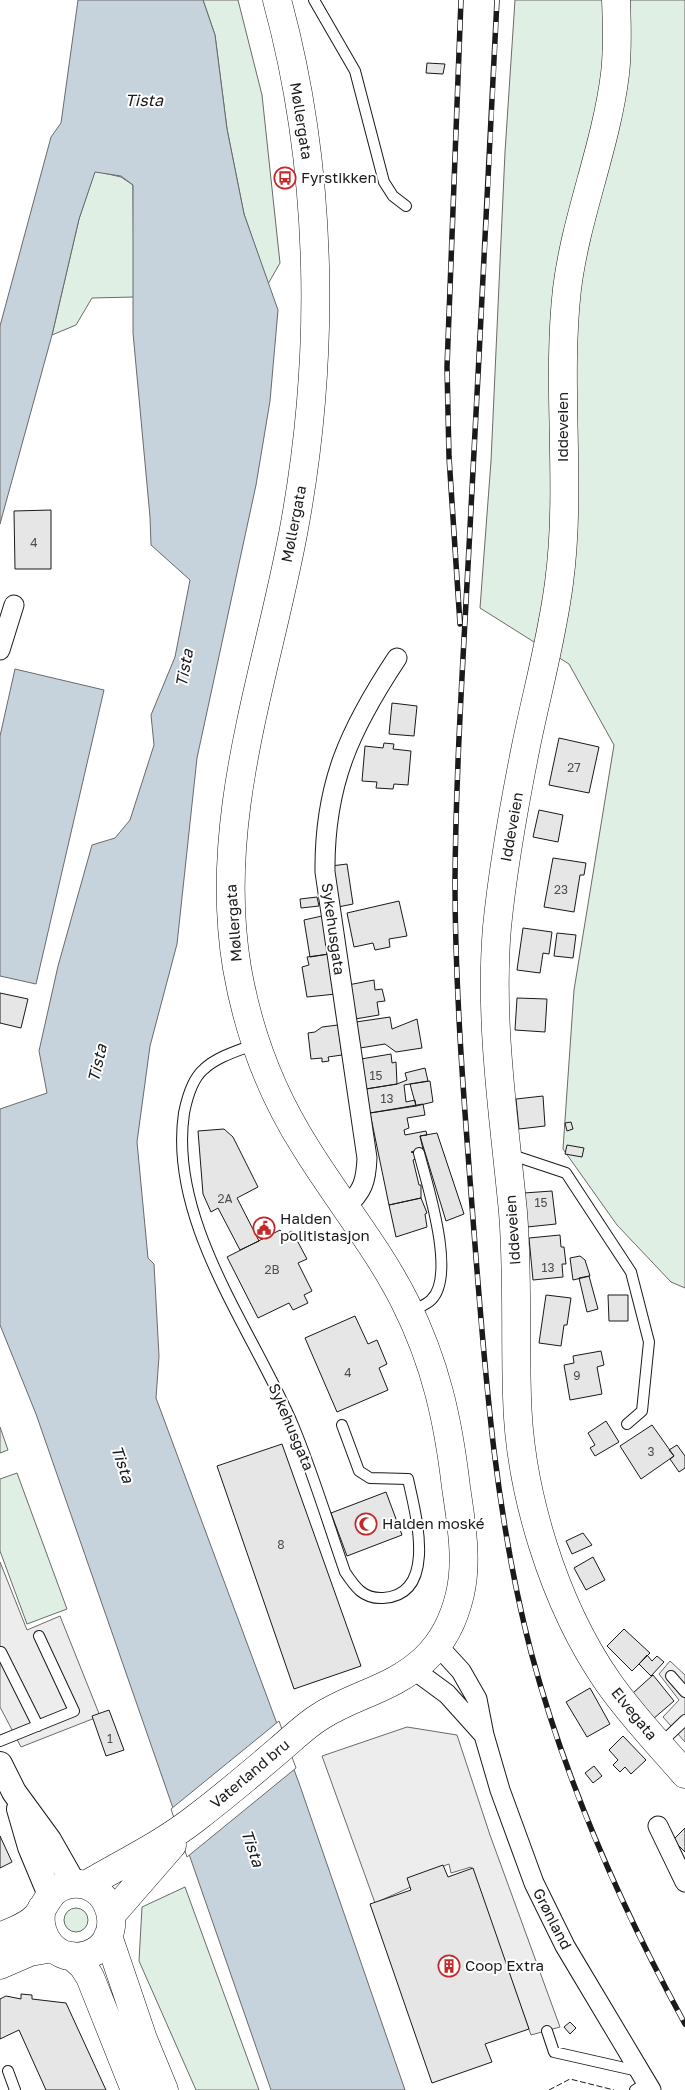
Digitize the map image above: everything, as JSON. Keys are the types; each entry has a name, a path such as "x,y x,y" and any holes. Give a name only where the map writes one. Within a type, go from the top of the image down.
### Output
{"main road":[{"name":"Møllergata","path":"277,0 284,24 306,144 314,255 313,366 302,480 282,587 246,742 233,838 230,885 234,946 246,1012 256,1044 283,1109 305,1147 402,1295 410,1312"},
{"name":"Iddeveien","path":"589,1650 553,1575 538,1526 525,1467 517,1396 517,1290 513,1214 506,1158 495,992 497,926 514,812 559,585 564,524 563,365 568,286 615,73 616,0"},
{"name":"Vaterland bru","path":"110,1925 162,1847 322,1715 375,1692 414,1670 438,1646 446,1633 460,1594 463,1565 462,1533 445,1412 425,1344 410,1312"},
{"name":"Elvegata","path":"589,1650 606,1680 642,1726 685,1774"},
{"path":"0,1937 30,1922 37,1916 46,1901 61,1887 80,1884 162,1847"},
{"path":"80,1884 103,1896 143,2038 164,2090"},
{"path":"46,1901 41,1930 62,1952 83,1966 90,1976 135,2090"},
{"path":"0,1964 30,1952 92,1952 110,1925"}],"street":[{"path":"0,650 14,604"},
{"name":"Sykehusgata","path":"345,1208 358,1196 366,1179 367,1158 326,881 325,849 329,807 342,759 369,701 397,658"},
{"name":"Grønland","path":"438,1646 461,1671 477,1700 484,1735 500,1790 534,1883 565,1946 642,2084"},
{"name":"Grønland","path":"414,1670 447,1694 484,1735"},
{"path":"0,1764 14,1792 80,1884"},
{"path":"14,1792 46,1901"},
{"path":"658,1826 685,1882"}],"lane":[{"path":"314,0 355,70 384,182 393,196 406,206"},
{"name":"Sykehusgata","path":"256,1044 222,1057 204,1069 193,1084 186,1104 181,1138 183,1171 191,1206 204,1244 293,1425 345,1572 357,1590 374,1598 392,1597 405,1590 414,1580 419,1555 417,1526 408,1479 370,1478 359,1471 342,1425"},
{"path":"410,1312 432,1299 441,1282 441,1246 419,1153"},
{"path":"506,1158 518,1157 566,1173 631,1272 649,1342 642,1411 627,1424"},
{"path":"0,1741 74,1711 39,1636"},
{"path":"2,1652 38,1726"},
{"path":"671,1676 685,1692"},
{"path":"660,1745 685,1720"},
{"path":"547,2032 554,2052 642,2084"},
{"path":"8,2071 15,2090"}],"green space":[{"path":"203,0 238,0 262,95 280,263 268,284 244,214 227,129 215,35"},
{"path":"515,0 685,0 685,1288 671,1282 617,1225 563,1149 574,990 614,745 569,664 480,608 491,461 505,152"},
{"path":"95,171 121,177 133,185 134,297 92,298 76,325 52,335 79,219"},
{"path":"0,1427 8,1450 0,1453"},
{"path":"17,1473 67,1609 27,1624 0,1551 0,1479"},
{"path":"185,1887 259,2090 196,2090 139,1961 142,1907"},
{"path":"76,1908 85,1911 88,1920 85,1929 76,1932 67,1929 64,1920 67,1911"}],"shaded area":[{"path":"0,1562 27,1630 60,1616 100,1716 21,1747 0,1707"},
{"path":"670,1661 685,1675 685,1742 663,1717 679,1700 659,1674"},
{"path":"407,1727 457,1735 490,1835 560,2027 531,2035 471,1867 451,1873 449,1864 410,1878 413,1886 375,1903 322,1756"}],"water":[{"name":"Tista","path":"78,0 203,0 215,35 227,129 244,214 278,310 270,401 256,485 197,758 177,944 150,1046 137,1142 148,1258 154,1264 159,1356 156,1398 299,1783 405,2090 271,2090 36,1414 0,1325 0,1109 47,1093 39,1051 58,966 92,845 115,838 130,820 154,745 151,715 175,657 190,580 151,545 133,333 133,185 121,176 95,172 79,219 52,335 0,524 0,326 51,137 61,123"},
{"path":"15,669 104,690 36,984 0,976 0,736"}],"pier":[{"path":"279,1721 296,1768 187,1857 171,1809"}],"building":[{"path":"427,63 445,64 443,74 426,73"},
{"path":"51,510 51,569 15,569 14,511"},
{"path":"392,703 417,706 414,736 389,734"},
{"path":"559,738 599,747 589,793 549,785"},
{"path":"384,743 394,744 393,749 411,751 408,785 394,784 393,789 376,788 377,782 362,781 365,746 383,748"},
{"path":"539,810 563,815 558,842 533,837"},
{"path":"553,858 586,863 584,875 580,875 574,912 544,907"},
{"path":"347,864 353,904 338,907 331,866"},
{"path":"317,897 319,906 301,908 300,899"},
{"path":"399,901 407,936 389,939 390,947 375,950 373,943 354,947 347,913"},
{"path":"322,916 329,954 310,957 304,920"},
{"path":"523,928 552,932 549,954 543,953 540,973 517,970"},
{"path":"557,933 576,935 573,958 554,956"},
{"path":"329,954 336,994 307,997 302,967 309,965 307,957"},
{"path":"374,980 375,990 382,989 385,1001 377,1002 379,1015 355,1019 348,985"},
{"path":"0,993 28,999 21,1028 0,1023"},
{"path":"517,998 547,999 545,1032 515,1030"},
{"path":"390,1017 392,1029 417,1019 422,1048 396,1052 385,1044 360,1048 356,1022"},
{"path":"338,1025 342,1055 328,1057 329,1061 322,1062 322,1058 311,1059 308,1033 315,1032 322,1027"},
{"path":"391,1054 392,1063 396,1062 397,1084 366,1089 361,1059"},
{"path":"425,1068 428,1081 404,1085 406,1102 415,1100 416,1106 370,1113 366,1089 397,1084 407,1080 405,1073"},
{"path":"430,1081 433,1102 416,1106 410,1084"},
{"path":"543,1096 545,1126 519,1129 516,1099"},
{"path":"423,1104 425,1115 407,1118 409,1128 404,1130 405,1135 426,1131 427,1135 420,1136 423,1149 411,1152 414,1153 416,1159 413,1160 419,1185 421,1185 421,1198 389,1205 370,1113"},
{"path":"571,1122 573,1129 567,1131 565,1123"},
{"path":"224,1129 233,1137 258,1187 237,1198 259,1241 240,1250 218,1208 211,1212 203,1194 198,1131"},
{"path":"437,1133 464,1214 446,1221 420,1136"},
{"path":"567,1145 584,1148 582,1157 565,1154"},
{"path":"552,1191 556,1224 527,1227 524,1193"},
{"path":"421,1198 427,1213 425,1214 427,1227 396,1237 389,1205"},
{"path":"280,1230 284,1235 292,1231 307,1259 298,1263 312,1291 304,1295 308,1303 293,1310 289,1303 258,1318 227,1257"},
{"path":"560,1235 566,1264 562,1264 563,1277 533,1280 529,1238"},
{"path":"580,1256 585,1260 590,1276 573,1280 570,1258"},
{"path":"589,1276 598,1309 587,1312 579,1278"},
{"path":"546,1295 571,1298 567,1325 564,1325 561,1346 539,1343"},
{"path":"608,1295 628,1295 628,1321 609,1321"},
{"path":"355,1316 368,1344 377,1340 387,1364 379,1368 388,1390 337,1412 305,1338"},
{"path":"601,1351 604,1365 597,1367 602,1394 570,1400 564,1365 574,1363 573,1356"},
{"path":"606,1421 619,1442 595,1456 590,1448 595,1445 588,1433"},
{"path":"652,1425 674,1456 641,1479 620,1446"},
{"path":"282,1444 361,1666 294,1689 217,1466"},
{"path":"677,1445 685,1456 685,1468 679,1472 670,1459 674,1456 669,1450"},
{"name":"Halden moské","path":"386,1492 402,1535 347,1556 331,1513"},
{"path":"583,1533 592,1545 572,1554 566,1541"},
{"path":"593,1557 605,1580 586,1590 574,1568"},
{"path":"624,1629 650,1653 632,1671 607,1646"},
{"path":"647,1655 652,1661 657,1656 664,1662 651,1676 639,1664"},
{"path":"653,1675 674,1701 653,1719 633,1693"},
{"path":"590,1688 610,1724 587,1737 566,1702"},
{"path":"109,1710 124,1750 106,1756 92,1716"},
{"path":"623,1736 646,1760 631,1774 625,1767 620,1772 613,1765 618,1760 609,1750"},
{"path":"594,1766 602,1776 593,1783 585,1773"},
{"path":"685,1828 685,1852 673,1840"},
{"path":"0,1836 12,1862 0,1868"},
{"name":"Coop Extra","path":"443,1865 448,1877 473,1868 529,2029 485,2044 492,2062 432,2083 370,1904 411,1890 407,1878"},
{"path":"21,1994 32,1995 32,1999 66,2003 106,2090 46,2090 19,2030 0,2039 0,1999 6,1996 21,1999"},
{"path":"570,2022 576,2028 570,2034 564,2027"}],"railway":[{"path":"460,624 449,457 447,367 461,0"},
{"path":"497,0 461,704 455,880 461,1056 487,1390 508,1548 531,1652 545,1701 578,1796 597,1843 638,1934 685,2024"}],"fence":[{"path":"549,2090 570,2079 614,2090"}],"place":[{"name":"Fyrstikken","path":"285,178"},
{"name":"Halden politistasjon","path":"264,1228"},
{"name":"Halden moské","path":"366,1524"},
{"name":"Coop Extra","path":"449,1966"}]}
